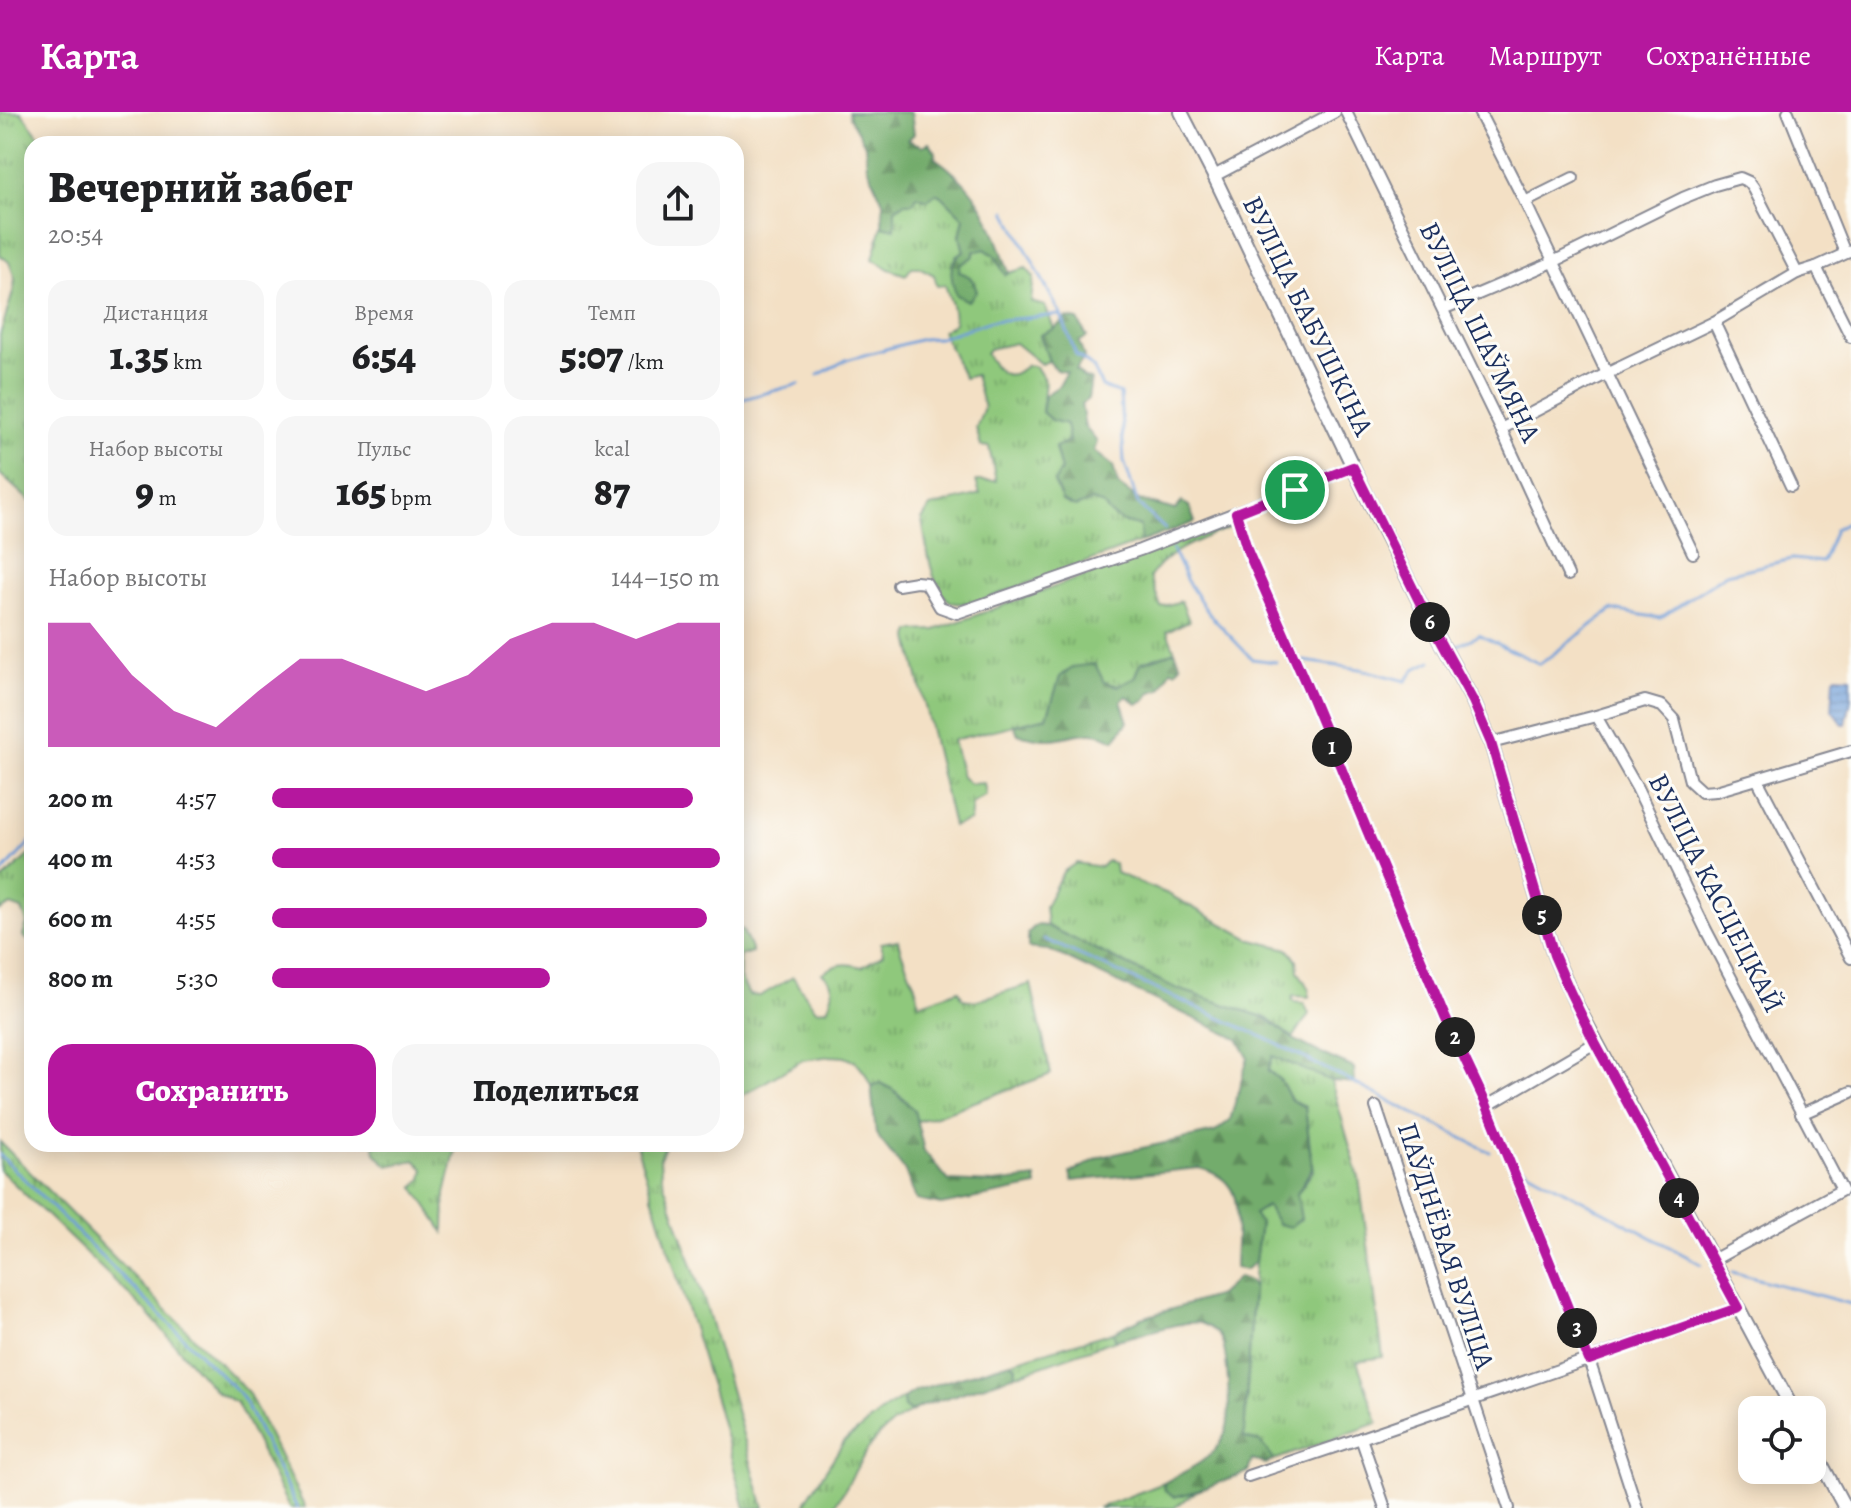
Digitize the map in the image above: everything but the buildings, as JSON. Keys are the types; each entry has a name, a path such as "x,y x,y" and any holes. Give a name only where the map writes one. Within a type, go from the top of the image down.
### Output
{"street":[{"name":"ВУЛІЦА БАБУШКІНА","path":"1181,112 1427,617 1473,701 1491,743 1554,955 1595,1043 1785,1396"},
{"path":"1214,176 1335,112"},
{"name":"ВУЛІЦА ШАЎМЯНА","path":"1346,112 1501,429 1568,575"},
{"path":"1479,112 1693,553"},
{"path":"1501,429 1714,322 1797,273 1848,252 1788,112"},
{"path":"1525,202 1573,178"},
{"path":"1443,309 1553,262 1683,198 1740,178 1749,182 1754,189 1797,273"},
{"path":"1816,267 1851,337"},
{"path":"1714,322 1791,486"},
{"path":"898,585 926,583 940,607 957,613 1140,550 1353,467"},
{"path":"1236,513 1248,552 1445,1017 1487,1106 1589,1360 1637,1508"},
{"path":"1491,743 1645,701 1662,706 1674,719 1690,781 1702,792 1716,791 1851,751"},
{"name":"ВУЛІЦА КАСЦЕЦКАЙ","path":"1596,716 1637,788 1706,930 1842,1190 1713,1260"},
{"path":"1757,779 1851,958"},
{"path":"1487,1106 1595,1043"},
{"path":"1801,1114 1851,1092"},
{"name":"ПАЎДНЁВАЯ ВУЛІЦА","path":"1376,1107 1509,1508"},
{"path":"1248,1476 1738,1308"},
{"path":"1361,1438 1385,1508"},
{"path":"1826,1470 1846,1504"}],"green space":[{"path":"0,112 21,112 39,136 24,136 24,496 0,474 0,335 15,278 9,262 0,255"},
{"path":"848,112 911,112 914,134 908,140 922,146 929,143 936,152 935,158 974,195 997,238 1009,273 1005,275 995,256 985,249 974,251 974,256 960,265 959,272 971,278 977,291 968,301 956,295 951,271 954,261 964,252 960,236 964,218 936,193 927,200 917,196 913,203 904,203 895,209 895,229 882,226 883,202 867,167 865,145"},
{"path":"935,193 964,218 960,236 964,252 956,256 958,272 960,265 974,256 974,251 985,249 995,256 1005,274 1026,268 1034,277 1031,302 1045,306 1054,329 1040,335 1049,361 1041,364 1015,343 989,349 986,354 999,370 1008,375 1027,365 1036,367 1045,381 1042,412 1051,420 1066,424 1069,441 1055,448 1061,470 1092,501 1104,505 1124,522 1140,526 1141,542 974,603 954,603 940,590 931,566 922,520 930,507 980,494 976,481 996,481 989,447 981,446 976,428 984,408 975,375 964,378 942,331 955,323 945,285 937,286 934,275 919,267 912,267 906,275 873,259 882,226 895,228 895,209 917,196"},
{"path":"1066,318 1078,320 1087,337 1079,342 1084,357 1076,370 1084,378 1091,379 1088,399 1081,404 1085,427 1097,442 1094,451 1113,466 1118,485 1139,500 1175,510 1182,502 1189,506 1195,522 1141,542 1140,526 1119,520 1104,505 1092,501 1075,507 1062,501 1054,482 1061,470 1055,447 1069,441 1066,424 1051,420 1042,412 1045,395 1059,386 1067,372 1056,370 1049,361 1040,335 1054,329"},
{"path":"1229,524 1230,527 1176,552 1150,577 1161,607 1181,601 1189,621 1167,631 1175,651 1141,662 1135,678 1118,686 1060,677 1047,717 953,740 962,777 970,784 984,783 986,795 972,804 970,821 953,826 909,638 911,631 935,630"},
{"path":"1175,651 1181,665 1176,671 1171,670 1161,689 1151,692 1145,701 1137,704 1127,696 1121,701 1128,722 1114,740 1090,733 1046,739 1018,734 1014,725 1047,717 1060,677 1072,667 1095,664 1104,682 1118,686 1135,678 1141,663"},
{"path":"24,860 24,915 22,909 11,905 0,911 0,882"},
{"path":"1107,861 1115,864 1116,873 1168,894 1252,940 1288,949 1297,960 1298,971 1309,989 1309,997 1293,996 1294,1002 1304,1003 1309,1014 1293,1038 1266,1018 1175,988 1047,926 1045,906 1063,872 1076,863 1101,867"},
{"path":"1036,925 1047,926 1175,988 1266,1018 1293,1039 1354,1068 1355,1083 1331,1081 1273,1056 1268,1071 1281,1081 1291,1100 1305,1107 1312,1168 1297,1194 1301,1219 1290,1227 1277,1224 1267,1206 1254,1214 1260,1223 1255,1262 1245,1270 1235,1268 1237,1218 1233,1193 1227,1183 1214,1174 1199,1168 1072,1181 1070,1173 1101,1157 1215,1132 1230,1120 1248,1057 1238,1039 1049,950 1028,948 1028,933"},
{"path":"744,934 752,952 744,955"},
{"path":"898,940 919,1004 959,990 963,999 974,1001 1031,984 1051,1074 917,1121 900,1095 886,1087 871,1086 856,1062 831,1056 803,1060 744,1094 744,986 749,995 760,996 793,977 816,1010 827,1009 832,985 822,973 841,965 862,967 883,954 881,943"},
{"path":"1273,1056 1331,1081 1359,1178 1383,1357 1357,1361 1378,1423 1274,1460 1260,1442 1244,1438 1260,1223 1254,1214 1297,1194 1313,1171 1305,1107 1291,1100 1281,1081 1268,1070"},
{"path":"880,1083 892,1089 914,1110 924,1151 949,1181 994,1183 1036,1178 1037,1186 941,1205 916,1200 905,1171 876,1134 871,1086"},
{"path":"0,1142 248,1392 305,1508 289,1508 237,1403 216,1392 146,1311 0,1170"},
{"path":"455,1152 445,1194 444,1232 414,1187 422,1179 424,1169 415,1160 388,1166 375,1153"},
{"path":"638,1152 663,1152 661,1175 708,1312 764,1508 745,1508 716,1402"},
{"path":"1239,1277 1253,1286 1244,1438 1260,1442 1274,1460 1266,1464 1252,1460 1248,1472 1174,1497 1165,1491 1164,1483 1208,1457 1227,1428 1227,1365 1223,1344 1208,1327 1193,1322 1116,1340 1113,1332 1142,1318 1219,1295"},
{"path":"1113,1332 1116,1340 1015,1375 1016,1367 1011,1362"},
{"path":"1011,1362 1016,1367 1015,1375 911,1412 904,1407 903,1398 917,1390"},
{"path":"903,1398 904,1407 911,1412 887,1428 872,1443 832,1508 804,1508 844,1442"},
{"path":"1164,1483 1165,1491 1174,1497 1197,1491 1174,1508 1098,1508"}],"water":[{"path":"1836,676 1851,677 1846,724 1832,710"}],"waterway":[{"path":"1006,211 1061,315 1076,355 1093,367 1102,387 1120,394 1124,461 1138,504 1165,529"},
{"path":"818,375 846,360 922,339 939,338 991,321 1060,315"},
{"path":"744,399 799,384"},
{"path":"1453,648 1479,635 1540,664 1612,610 1660,618 1726,574 1792,559 1822,562 1835,529 1851,520"},
{"path":"1172,549 1187,581 1210,615 1252,659 1276,662"},
{"path":"1304,661 1360,669 1406,681 1415,669 1431,661"},
{"path":"0,875 24,849"},
{"path":"1044,939 1267,1039 1490,1152"},
{"path":"0,1155 242,1396 297,1508"},
{"path":"1519,1166 1701,1264"},
{"path":"1732,1272 1851,1304"}],"route":[{"path":"1353,467 1427,617 1473,701 1491,743 1554,955 1570,992 1738,1308 1589,1360 1487,1106 1445,1017 1248,552 1236,513 1295,490 1353,467"}]}
